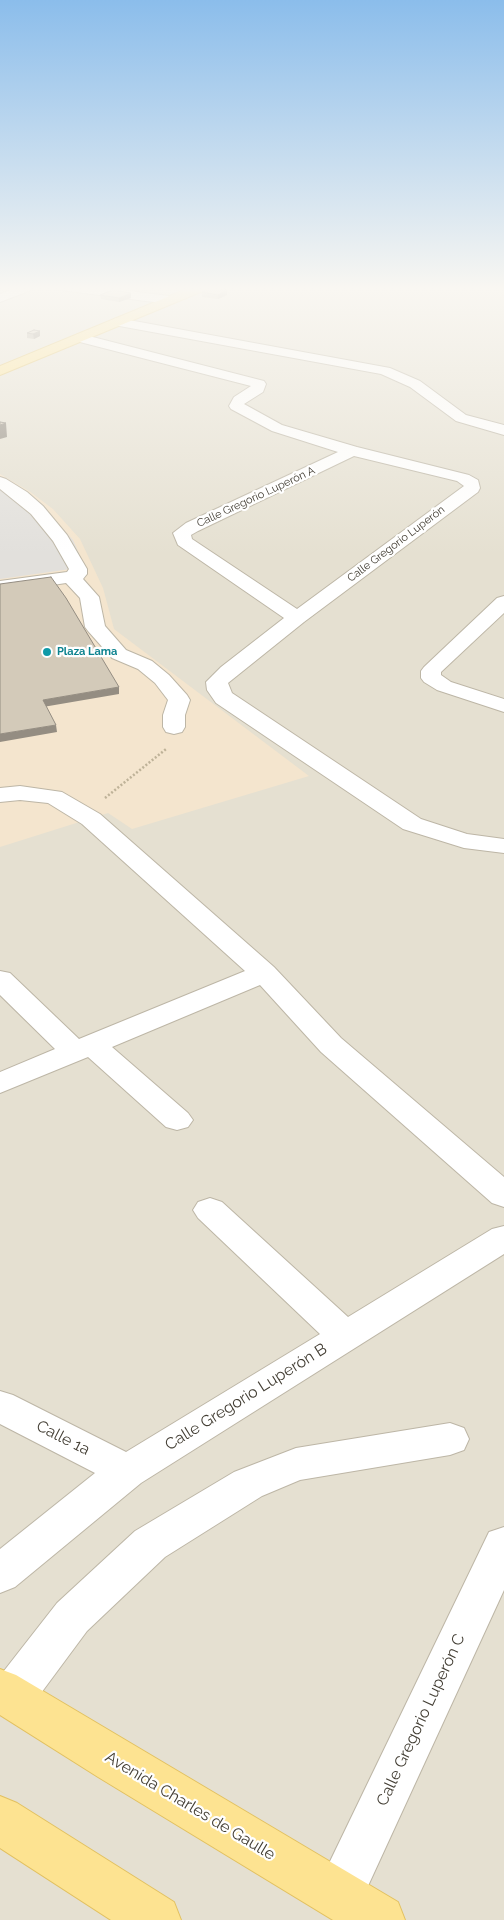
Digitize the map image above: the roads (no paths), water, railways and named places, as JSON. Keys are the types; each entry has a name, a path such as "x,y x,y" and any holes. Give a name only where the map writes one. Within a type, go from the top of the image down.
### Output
{"main road":[{"name":"Avenida Charles de Gaulle","path":"5,1693 380,1920"},
{"path":"0,1820 156,1920"}],"street":[{"name":"Calle Gregorio Luperón","path":"226,376 259,384 258,389 239,400 236,406 277,428 352,451 462,478 473,485 228,671 216,682 218,690 224,698 412,824 464,841 504,846"},
{"path":"396,376 415,384 461,418 504,430"},
{"name":"Calle Gregorio Luperón A","path":"297,618 184,542 182,533 352,451"},
{"path":"0,482 21,496 37,510 56,532 78,569 78,574 71,577 0,587"},
{"path":"71,577 89,597 95,627 119,654 145,666 162,679 179,700 174,715 174,727"},
{"path":"504,602 431,671 431,678 444,686 504,706"},
{"path":"0,796 20,793 54,797 88,817 264,973 331,1045 504,1195"},
{"path":"0,1083 264,973"},
{"path":"0,979 83,1048 177,1120"},
{"path":"210,1210 346,1336"},
{"name":"Calle Gregorio Luperón B","path":"0,1574 127,1470 504,1238"},
{"name":"Calle 1a","path":"0,1406 127,1470"},
{"path":"5,1693 72,1617 150,1544 248,1484 296,1464 450,1439"},
{"name":"Calle Gregorio Luperón C","path":"339,1895 504,1546"}],"place":[{"name":"Plaza Lama","path":"47,652"}]}
